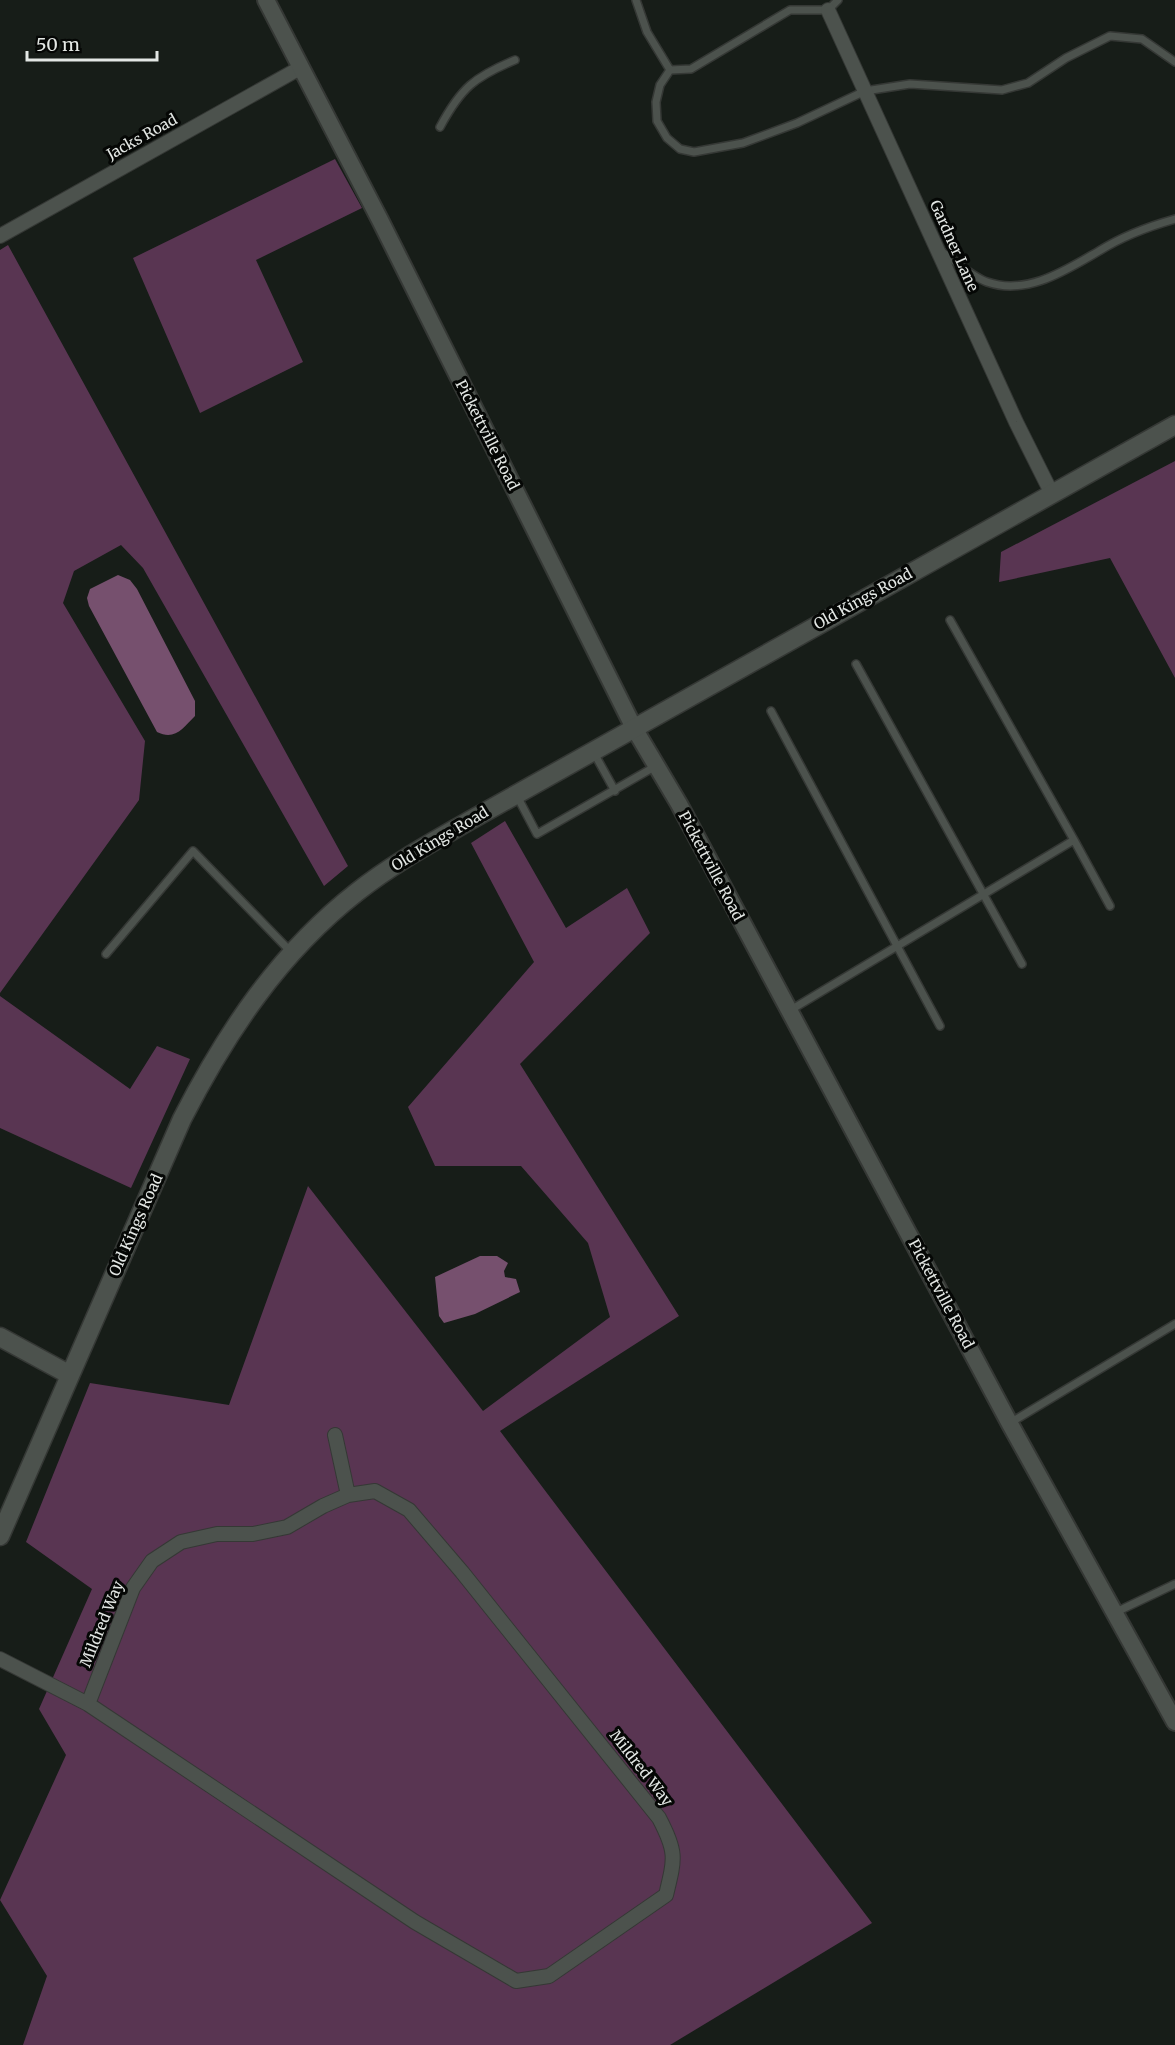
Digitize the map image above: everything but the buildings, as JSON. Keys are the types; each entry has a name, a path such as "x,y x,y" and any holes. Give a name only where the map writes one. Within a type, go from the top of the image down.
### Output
{"main road":[{"name":"Old Kings Road","path":"0,1536 182,1119 210,1064 242,1014 292,953 357,892 414,853 1175,425"},
{"path":"0,1337 70,1375"}],"street":[{"name":"Pickettville Road","path":"266,0 385,230 634,728 789,1011 1010,1424 1175,1722"},
{"name":"Gardner Lane","path":"833,5 865,91 1016,422 1052,494"},
{"name":"Jacks Road","path":"0,236 300,68"},
{"path":"335,1435 348,1495"},
{"name":"Mildred Way","path":"0,1659 88,1704 415,1922 516,1981 549,1976 666,1895 672,1870 673,1845 659,1818 462,1572 409,1510 375,1491 348,1495 323,1506 287,1527 253,1534 217,1534 181,1542 152,1561 133,1588 88,1704"}],"lane":[{"path":"636,0 647,32 670,70"},
{"path":"670,70 691,69 790,10 833,5"},
{"path":"670,70 660,85 656,102 657,121 667,138 680,149 694,152 743,143 797,123 865,91 910,84 1002,90 1028,83 1066,58 1110,36 1142,39 1175,62"},
{"path":"440,127 456,96 488,71 515,60"},
{"path":"936,247 987,282 1010,285 1042,281 1074,268 1099,250 1175,219"},
{"path":"950,620 1110,906"},
{"path":"856,664 1022,964"},
{"path":"771,711 940,1026"},
{"path":"592,751 615,791"},
{"path":"516,794 537,834 656,766"},
{"path":"789,1011 1074,840"},
{"path":"106,954 193,851 292,953"},
{"path":"1010,1424 1175,1324"},
{"path":"1114,1613 1175,1584"}],"shaded area":[{"path":"335,159 362,208 256,260 303,362 200,413 133,258"},
{"path":"8,245 348,866 324,886 143,568 121,545 74,571 63,603 145,741 139,800 0,993 0,250"},
{"path":"1175,461 1175,678 1110,558 999,582 1001,552"},
{"path":"118,575 130,580 137,589 195,701 195,716 174,734 157,732 89,606 87,598 90,589"},
{"path":"505,821 566,928 627,888 650,933 520,1064 679,1316 500,1431 872,1923 670,2045 23,2045 47,1976 0,1900 66,1755 39,1709 92,1589 26,1542 90,1383 229,1405 308,1186 483,1411 610,1317 588,1243 521,1166 435,1166 408,1107 534,962 471,843"},
{"path":"0,996 130,1089 157,1046 190,1059 131,1188 0,1128"},
{"path":"480,1256 497,1256 508,1263 504,1271 505,1277 516,1279 520,1292 475,1314 444,1323 439,1316 435,1277"}]}
